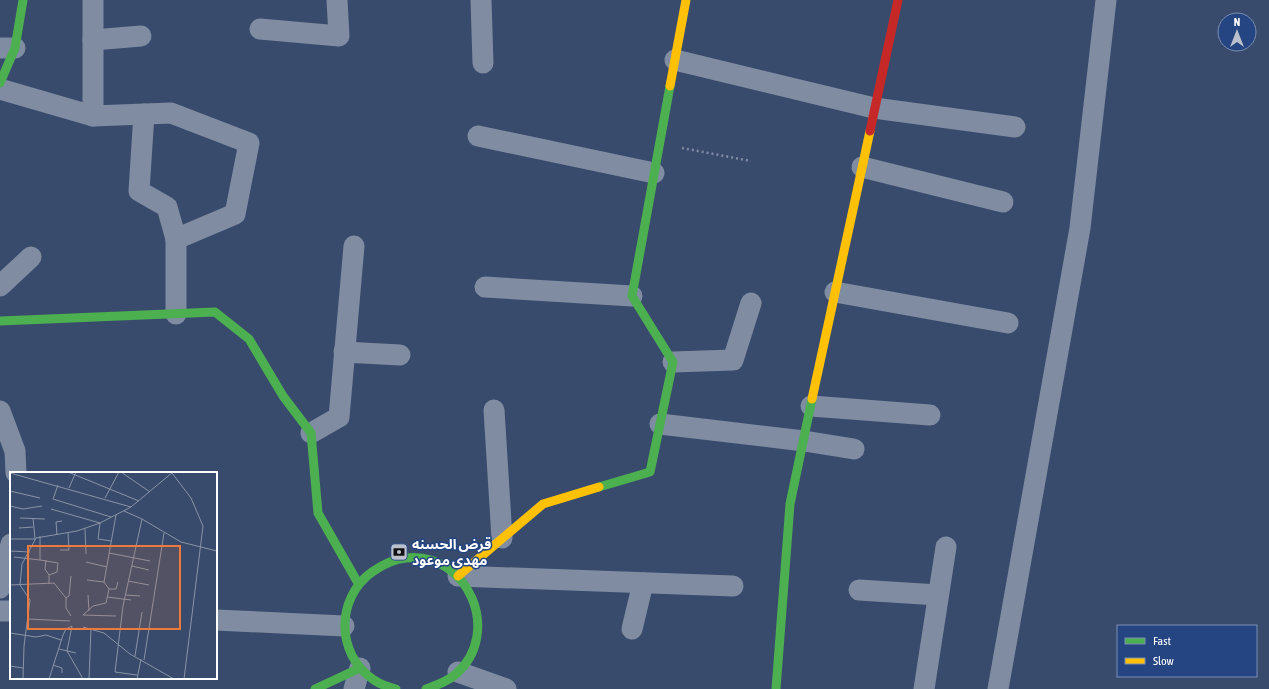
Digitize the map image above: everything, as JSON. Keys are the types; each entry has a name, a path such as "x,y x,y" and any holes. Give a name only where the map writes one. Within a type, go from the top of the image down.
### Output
{"street":[{"path":"0,83 8,48 23,0"},
{"path":"93,0 93,116"},
{"path":"260,29 338,36 337,0"},
{"path":"481,0 483,63"},
{"path":"458,576 543,504 650,472 673,362 632,296 686,0"},
{"path":"776,689 790,504 898,0"},
{"path":"998,689 1080,228 1106,0"},
{"path":"93,40 141,36"},
{"path":"675,60 874,108 1015,127"},
{"path":"0,89 93,116 171,113 249,143 235,214 176,239"},
{"path":"144,114 139,191 167,207 176,239 176,314"},
{"path":"478,136 654,172"},
{"path":"862,167 1003,202"},
{"path":"311,433 338,417 354,246"},
{"path":"0,286 31,257"},
{"path":"485,287 632,296"},
{"path":"835,292 1008,323"},
{"path":"673,362 733,360 751,302"},
{"path":"0,321 215,312 249,339 284,396 311,433 318,513 358,583"},
{"path":"344,352 400,355"},
{"path":"811,406 930,415"},
{"path":"494,410 502,538"},
{"path":"0,411 15,451 16,472"},
{"path":"660,424 804,441 854,449"},
{"path":"924,689 946,547"},
{"path":"0,588 10,548"},
{"path":"396,689 378,683 360,668 348,648 344,626 347,603 358,583 376,568 397,559 420,558 440,564 458,576 471,593 477,614 478,635 471,655 458,672 441,684 426,689"},
{"path":"458,576 733,586"},
{"path":"632,629 643,583"},
{"path":"859,590 938,595"},
{"path":"217,620 344,626"},
{"path":"315,689 360,668"},
{"path":"354,689 360,668"},
{"path":"458,672 506,689"}],"path":[{"path":"660,144 751,161"}],"traffic: fast":[{"path":"0,83 15,48 23,0"},
{"path":"599,487 650,472 673,362 632,296 670,86"},
{"path":"0,321 215,312 249,339 283,396 311,433 318,513 358,583"},
{"path":"776,689 790,504 812,399"},
{"path":"396,689 377,682 361,669 352,656 347,641 345,626 347,611 352,596 360,583 372,572 384,565 392,561 406,558 428,559 447,567 461,581 472,598 477,617 477,638 470,657 453,677 426,689"},
{"path":"315,689 360,668"}],"traffic: slow":[{"path":"670,86 686,0"},
{"path":"812,399 870,131"},
{"path":"458,576 543,504 599,487"}],"traffic: jam":[{"path":"870,131 898,0"}],"place":[{"name":"قرض الحسنه مهدی موعود","path":"399,552"}]}
